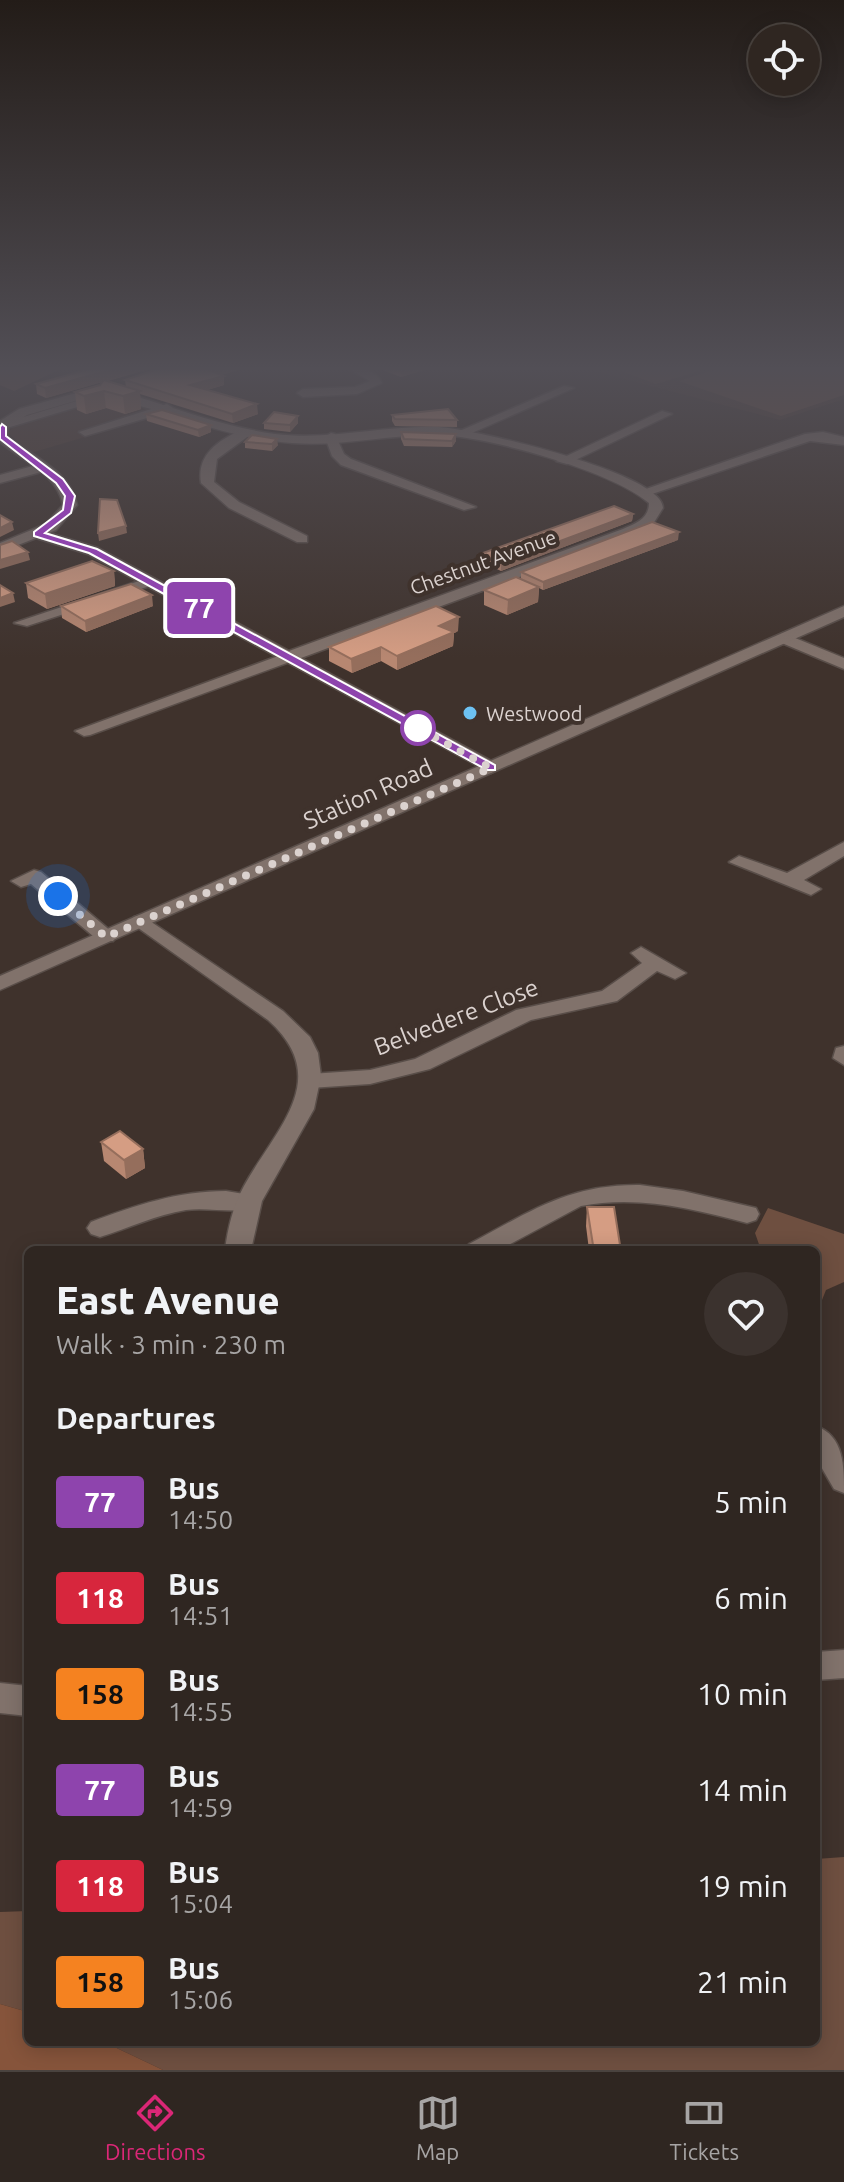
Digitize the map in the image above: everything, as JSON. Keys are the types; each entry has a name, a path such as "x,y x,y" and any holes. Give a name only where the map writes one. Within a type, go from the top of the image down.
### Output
{"street":[{"path":"0,548 38,534 60,520 70,505 66,488 36,465"},
{"path":"209,465 206,469 208,483 225,500 302,539"},
{"path":"353,465 469,507"},
{"path":"574,465 621,479 647,491 726,465"},
{"path":"0,479 40,468"},
{"name":"Chestnut Avenue","path":"84,731 643,525 657,509 656,502 647,491"},
{"path":"38,534 93,551 491,768"},
{"path":"22,623 151,581"},
{"name":"Station Road","path":"0,984 844,611"},
{"path":"783,638 844,664"},
{"path":"789,880 844,848"},
{"path":"739,862 811,889"},
{"path":"21,881 34,876 106,937"},
{"path":"141,921 289,1027 302,1043 310,1081 299,1118 247,1202 239,1246"},
{"name":"Belvedere Close","path":"310,1081 370,1077 422,1064 524,1015 609,996 658,963"},
{"path":"486,1246 575,1199 591,1195 653,1195 747,1214"},
{"path":"100,1228 183,1199 216,1198 247,1202"},
{"path":"820,1442 836,1463 844,1481"},
{"path":"820,1666 844,1664"},
{"path":"0,1698 24,1701"}],"shaded area":[{"path":"768,1208 844,1234 844,1282 826,1290 820,1305 820,1246 760,1246 755,1233"},
{"path":"844,1857 844,2070 163,2070 112,2046 820,2046 820,1859"},
{"path":"24,1911 24,2011 0,2004 0,1912"},
{"path":"0,2004 24,2011 24,2046 112,2046 163,2070 0,2070"}],"building":[{"path":"100,499 117,500 126,526 98,533"},
{"path":"614,506 633,514 501,563 480,554"},
{"path":"0,515 12,522 0,528"},
{"path":"652,522 679,532 543,582 521,572"},
{"path":"12,541 28,552 0,560 0,545"},
{"path":"92,561 114,571 45,594 26,583"},
{"path":"516,577 539,587 508,600 484,590"},
{"path":"131,584 152,595 85,621 61,606"},
{"path":"0,585 13,593 0,598"},
{"path":"436,606 459,617 439,626 454,632 397,656 381,647 351,659 329,647"},
{"path":"120,1131 143,1149 124,1160 101,1142"},
{"path":"587,1207 614,1207 620,1245 593,1245"}],"bus line":[{"name":"77","path":"37,465 59,481 70,496 70,505 60,520 38,534 93,551 491,768"}],"place":[{"name":"Westwood","path":"470,713"}],"route":[{"path":"58,896 106,937 491,768 415,726 418,728"}]}
